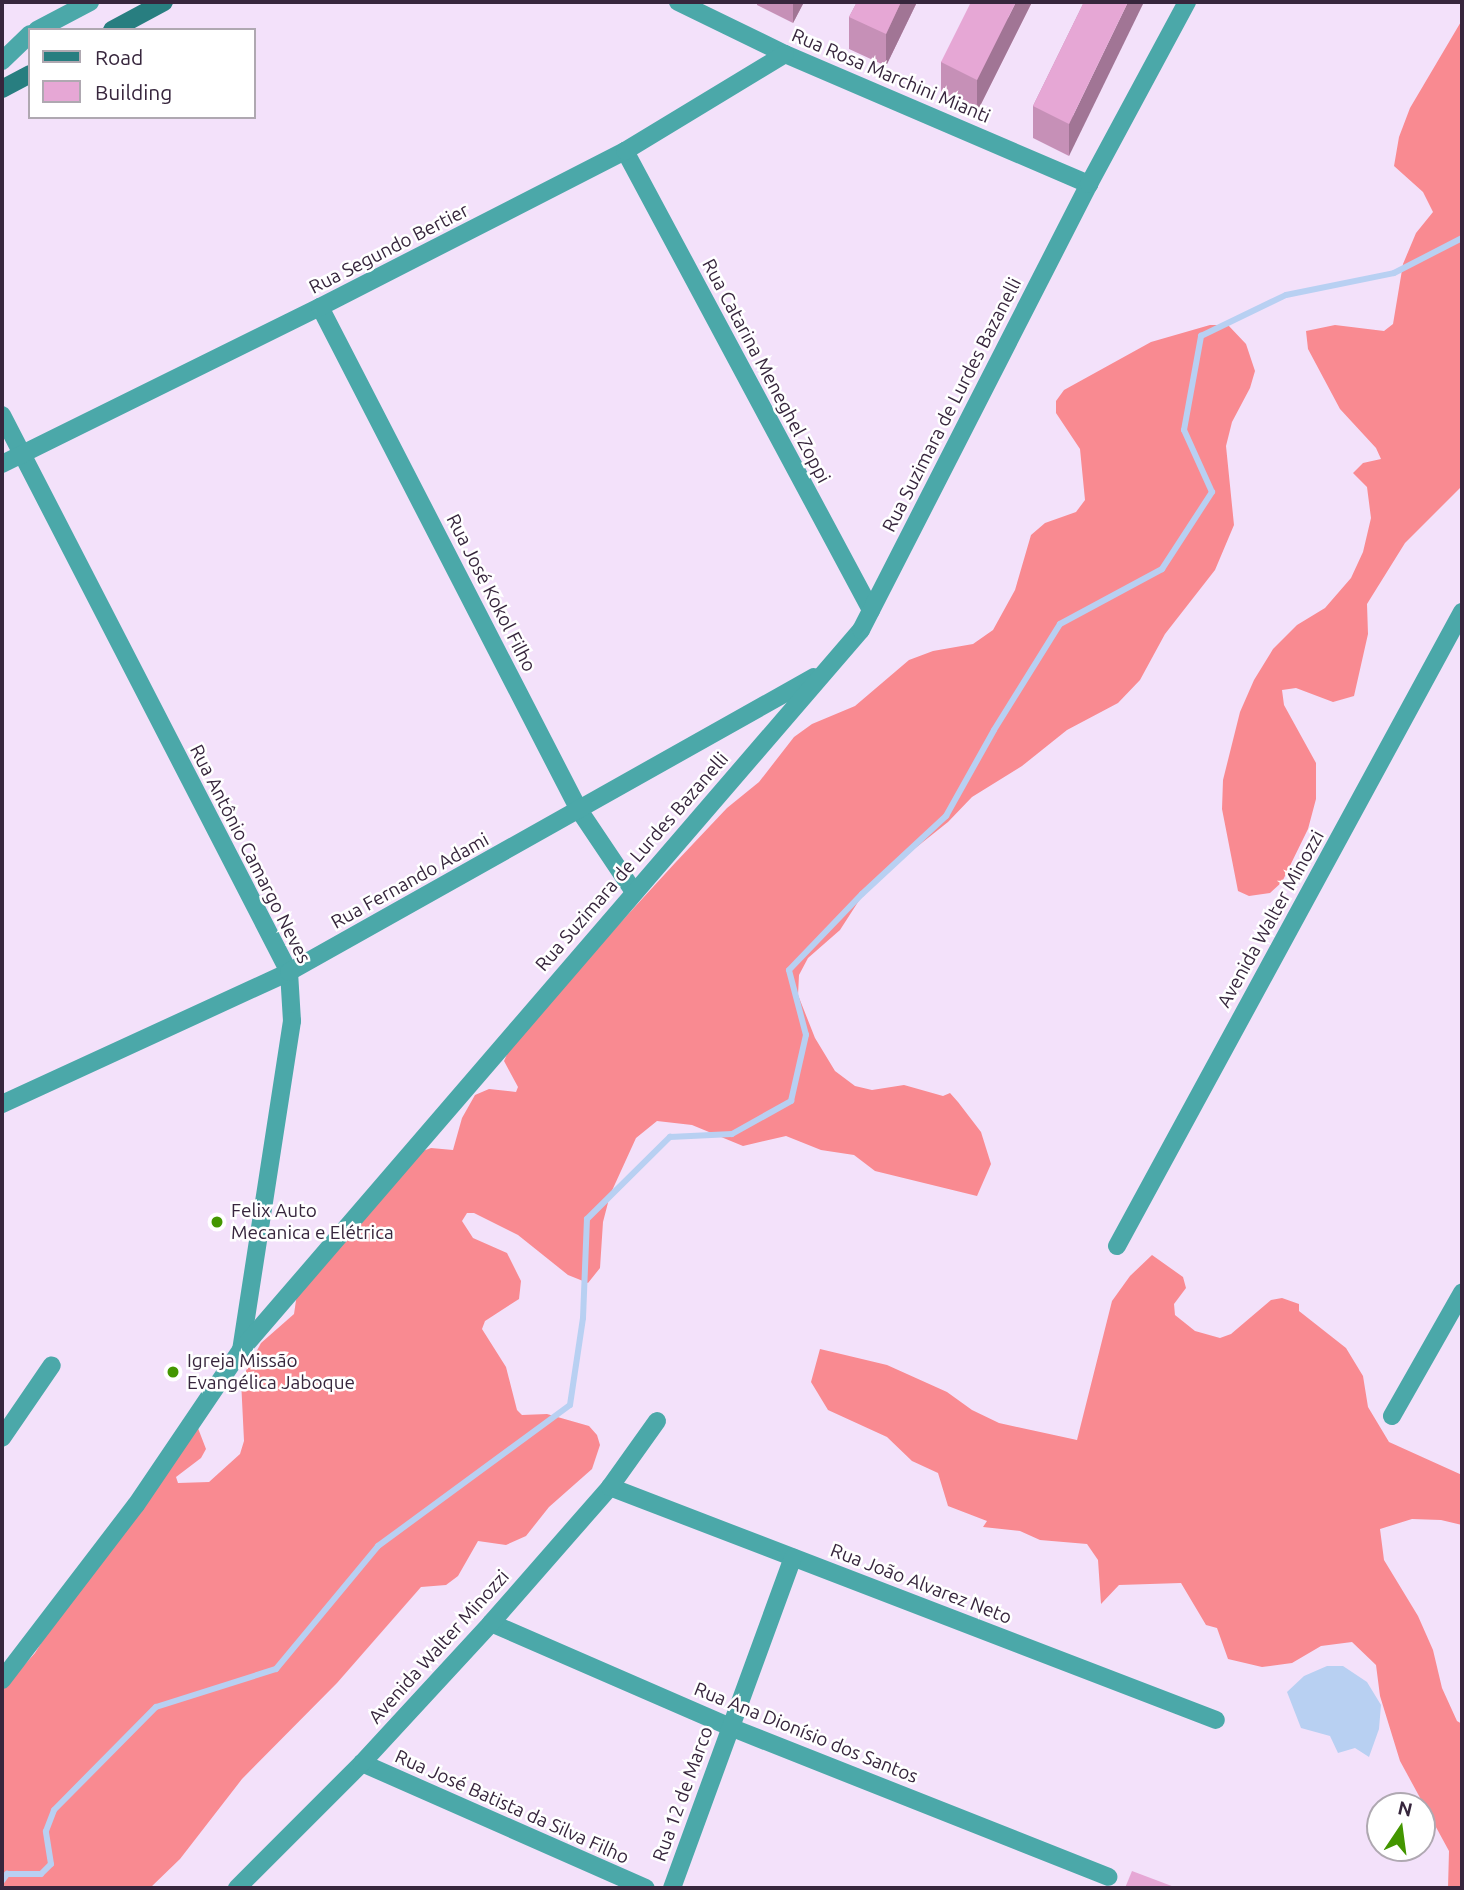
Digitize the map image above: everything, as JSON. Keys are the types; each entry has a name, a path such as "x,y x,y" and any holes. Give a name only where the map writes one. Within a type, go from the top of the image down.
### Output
{"street":[{"path":"41,28 90,2"},
{"path":"116,28 164,2"},
{"name":"Rua Rosa Marchini Mianti","path":"678,2 785,54 1089,184"},
{"name":"Rua Suzimara de Lurdes Bazanelli","path":"2,1679 136,1505 241,1350 861,630 1089,184 1187,2"},
{"path":"2,61 28,36"},
{"name":"Rua Segundo Bertier","path":"2,464 320,307 625,151 785,54"},
{"path":"2,89 28,75"},
{"name":"Rua Catarina Meneghel Zoppi","path":"625,151 871,610"},
{"name":"Rua José Kokol Filho","path":"320,307 579,810 634,892"},
{"name":"Rua Antônio Camargo Neves","path":"2,415 289,972 292,1021 241,1350"},
{"name":"Avenida Walter Minozzi","path":"1117,1246 1462,612"},
{"name":"Rua Fernando Adami","path":"2,1104 289,972 826,670"},
{"path":"1392,1416 1462,1293"},
{"path":"2,1438 52,1365"},
{"name":"Avenida Walter Minozzi","path":"237,1888 362,1763 491,1622 610,1487 657,1421"},
{"name":"Rua João Alvarez Neto","path":"610,1487 1216,1720"},
{"name":"Rua 12 de Marco","path":"672,1888 793,1557"},
{"name":"Rua Ana Dionísio dos Santos","path":"491,1622 730,1727 1108,1877"},
{"name":"Rua José Batista da Silva Filho","path":"362,1763 646,1888"}],"shaded area":[{"path":"1462,20 1462,486 1405,543 1367,604 1368,634 1354,696 1333,702 1296,688 1282,690 1284,705 1316,763 1316,799 1308,829 1282,882 1270,893 1249,896 1238,891 1222,809 1223,780 1240,712 1254,680 1273,649 1297,625 1325,608 1351,578 1363,552 1371,518 1367,487 1353,473 1363,463 1381,459 1376,448 1340,409 1308,349 1306,331 1335,325 1384,331 1393,324 1403,264 1416,233 1433,212 1423,192 1394,166 1399,137 1410,108"},
{"path":"1210,325 1228,325 1246,344 1255,371 1250,388 1232,422 1226,446 1234,525 1215,570 1165,634 1140,680 1118,703 1067,730 1022,766 972,797 948,822 869,885 840,930 808,958 799,975 798,995 815,1038 835,1071 855,1086 872,1090 904,1085 943,1096 950,1093 958,1102 981,1132 991,1164 977,1196 875,1171 854,1155 821,1150 786,1136 743,1146 692,1125 657,1121 636,1138 610,1195 603,1222 600,1268 588,1283 568,1275 518,1235 474,1213 467,1213 462,1221 473,1238 507,1253 521,1281 519,1299 485,1321 482,1329 506,1367 517,1410 522,1415 547,1414 589,1426 597,1435 600,1445 592,1469 549,1507 526,1536 506,1545 478,1541 458,1576 446,1585 421,1587 337,1683 242,1779 180,1859 150,1888 2,1888 2,1690 35,1653 131,1498 196,1423 206,1449 201,1458 176,1477 178,1483 209,1482 240,1454 244,1441 241,1380 261,1343 294,1314 299,1280 420,1152 431,1148 453,1150 462,1118 475,1095 489,1089 516,1092 518,1087 504,1061 514,1039 727,808 759,782 794,737 812,724 855,706 909,660 933,651 973,644 993,630 1015,590 1031,535 1045,523 1076,512 1085,500 1080,449 1056,413 1056,401 1064,390 1151,342"},
{"path":"1152,1255 1183,1277 1186,1288 1174,1304 1175,1315 1195,1331 1220,1338 1231,1334 1271,1300 1282,1298 1299,1304 1299,1311 1346,1348 1363,1376 1368,1407 1389,1442 1462,1475 1462,1525 1441,1520 1412,1519 1380,1529 1384,1560 1418,1616 1433,1650 1442,1688 1457,1721 1462,1724 1462,1888 1448,1888 1449,1851 1436,1827 1436,1792 1417,1792 1400,1761 1380,1696 1376,1665 1352,1642 1321,1646 1292,1663 1262,1667 1228,1659 1217,1628 1206,1625 1181,1583 1119,1585 1101,1604 1098,1560 1087,1544 1040,1540 1020,1531 983,1527 987,1521 948,1506 938,1473 912,1461 887,1437 828,1410 811,1382 820,1349 887,1365 947,1392 972,1410 999,1423 1077,1440 1112,1301 1130,1276"}],"water":[{"path":"1327,1666 1343,1666 1367,1682 1381,1705 1379,1729 1369,1757 1355,1748 1338,1753 1330,1736 1301,1728 1287,1692 1304,1676"}],"building":[{"path":"857,2 901,2 886,34 849,17"},
{"path":"971,2 1016,2 977,80 941,62"},
{"path":"1084,2 1128,2 1069,124 1033,106"},
{"path":"1132,1871 1177,1888 1125,1888"}],"waterway":[{"path":"2,1881 7,1874 41,1874 51,1864 46,1831 54,1810 156,1707 276,1669 378,1546 570,1405 583,1318 587,1219 670,1137 732,1134 791,1101 806,1035 789,970 862,894 946,816 994,730 1060,624 1162,569 1212,492 1184,430 1201,336 1286,295 1394,273 1462,238"}],"place":[{"name":"Felix Auto Mecanica e Elétrica","path":"217,1222"},
{"name":"Igreja Missão Evangélica Jaboque","path":"173,1372"}]}
